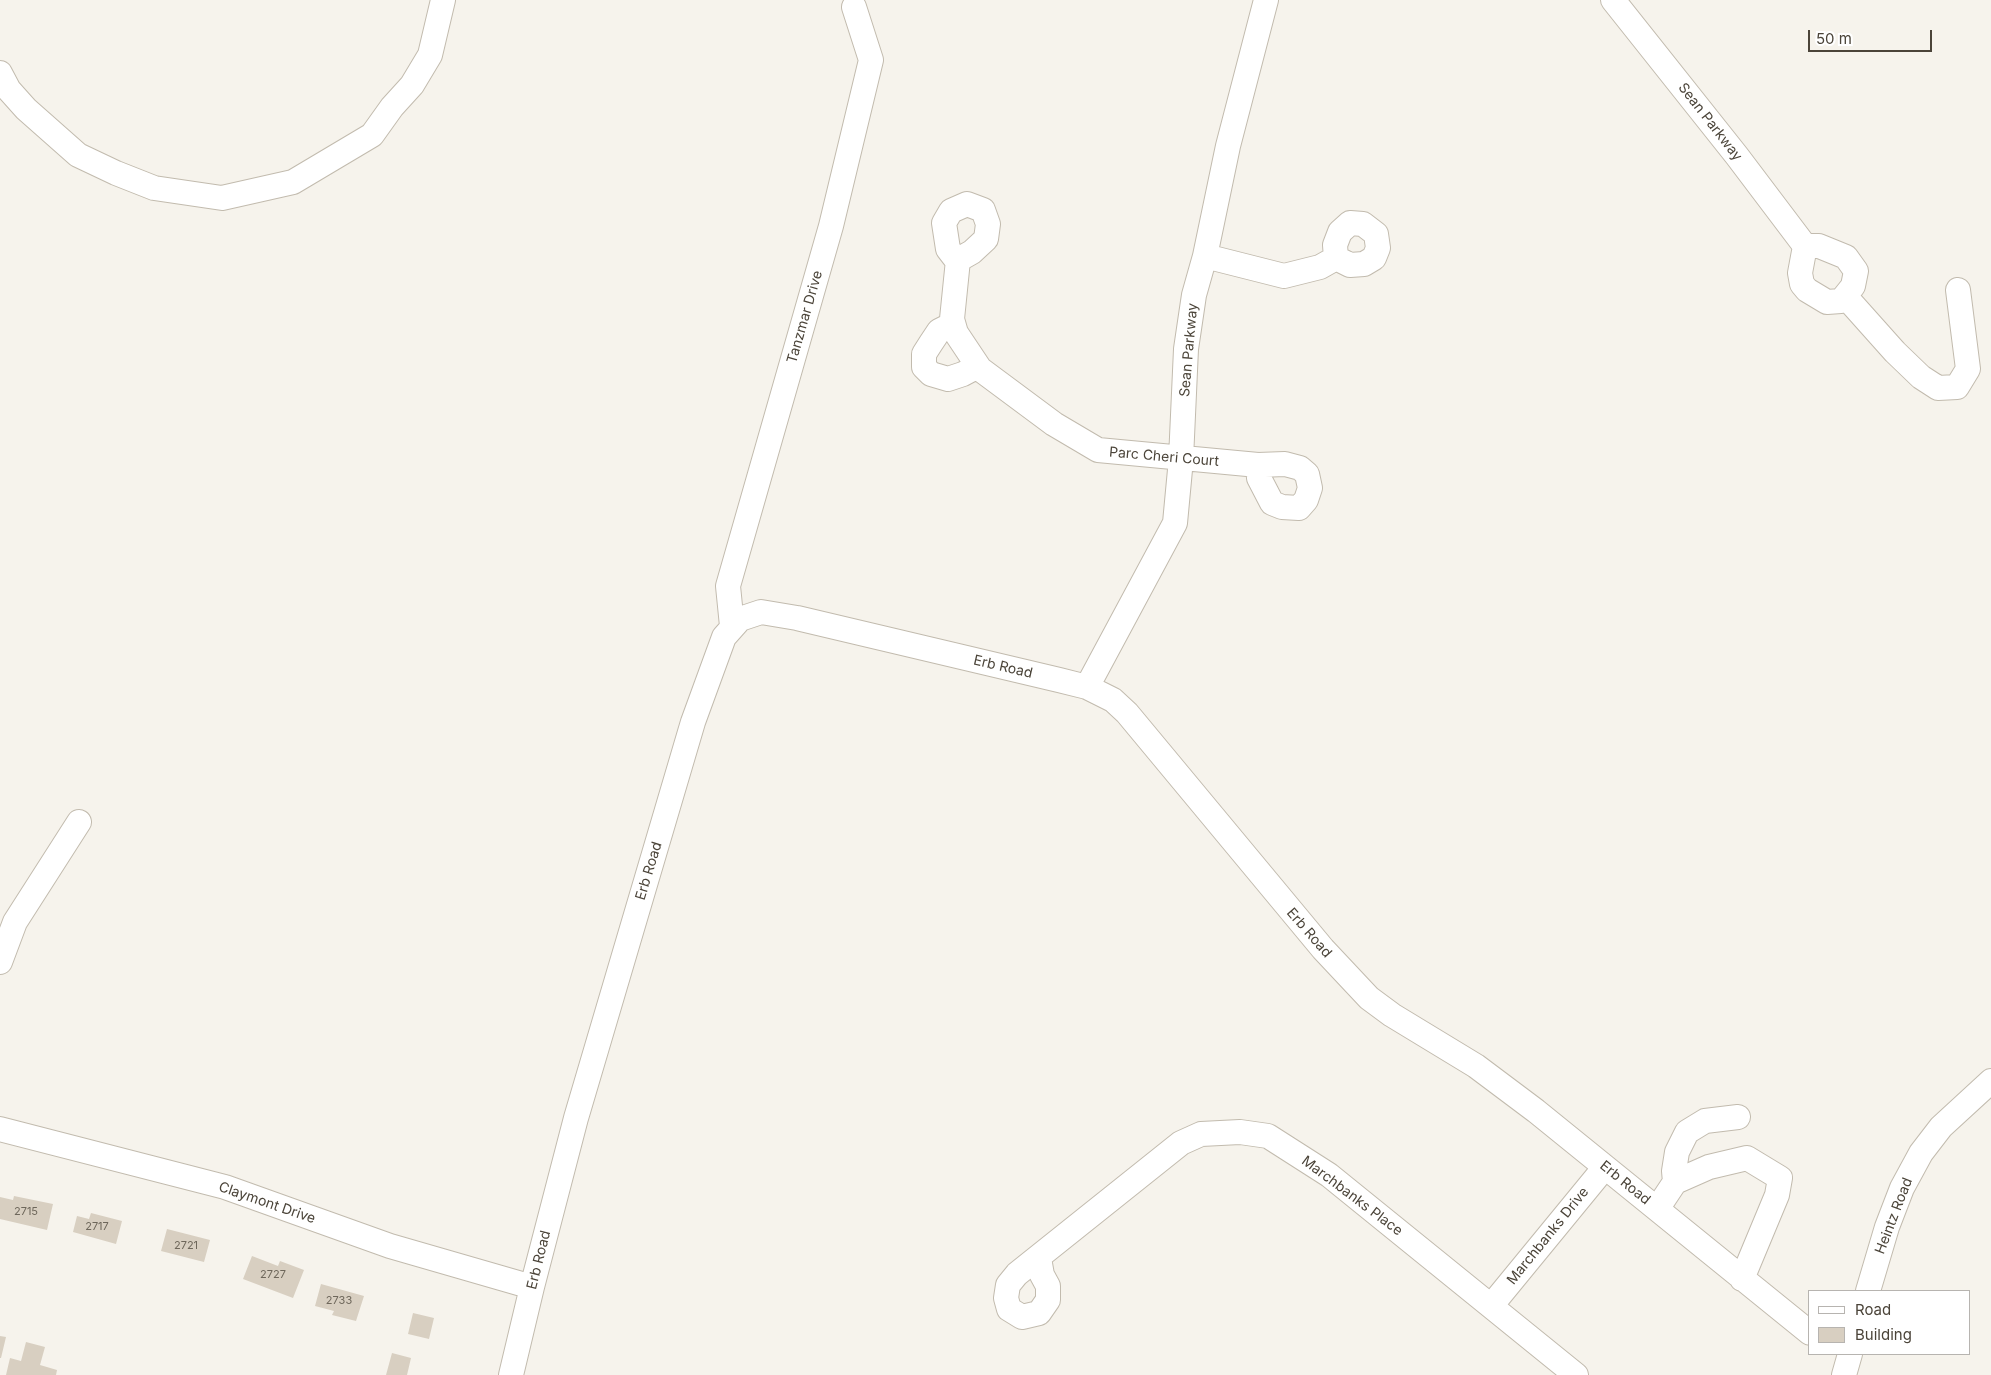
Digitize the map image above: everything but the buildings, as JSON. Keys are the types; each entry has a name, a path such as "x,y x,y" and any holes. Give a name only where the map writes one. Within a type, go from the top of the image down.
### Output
{"street":[{"path":"0,73 9,90 26,109 78,155 154,188 222,198 293,182 372,135 392,107 412,85 430,54 443,0"},
{"name":"Sean Parkway","path":"1086,687 1175,523 1181,459 1186,348 1194,295 1205,256 1228,146 1266,0"},
{"name":"Sean Parkway","path":"1613,0 1737,156 1805,246"},
{"name":"Tanzmar Drive","path":"732,626 728,586 831,226 871,60 854,7"},
{"path":"1805,246 1819,246 1846,257 1856,271 1853,286 1840,301 1827,302 1807,290 1802,284 1800,273 1805,246"},
{"path":"1205,256 1284,276 1320,267 1336,258"},
{"path":"958,262 953,324 939,332 931,342 924,354 924,367 931,374 948,379 978,366"},
{"path":"1844,296 1895,352 1921,377 1938,388 1957,387 1968,369 1958,290"},
{"name":"Parc Cheri Court","path":"953,324 956,333 978,366 1054,424 1098,450 1258,465"},
{"name":"Erb Road","path":"512,1375 532,1287 576,1118 693,722 724,636 740,619 761,612 1086,687 1114,700 1127,713 1323,949 1369,998 1500,1083 1808,1331"},
{"path":"0,962 15,922 79,822"},
{"name":"Heintz Road","path":"1868,1290 1902,1188 1921,1154 1941,1127 1991,1081"},
{"path":"1675,1182 1674,1171 1677,1152 1687,1132 1705,1121 1738,1117"},
{"name":"Claymont Drive","path":"0,1129 225,1187 390,1246 532,1287"},
{"name":"Marchbanks Place","path":"1039,1258 1181,1143 1200,1134 1240,1132 1268,1136 1329,1175 1576,1375"},
{"path":"1657,1209 1675,1182 1709,1166 1747,1158 1780,1178 1776,1195 1742,1279"},
{"name":"Marchbanks Drive","path":"1491,1306 1605,1167"}]}
